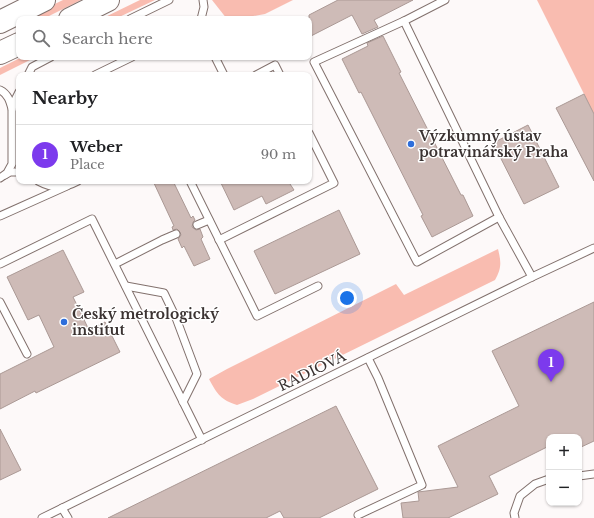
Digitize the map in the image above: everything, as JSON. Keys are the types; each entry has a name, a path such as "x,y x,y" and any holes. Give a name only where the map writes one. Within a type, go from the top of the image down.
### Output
{"highway":[{"path":"4,19 44,0"},
{"path":"76,16 108,0"},
{"path":"0,53 16,45"}],"lane":[{"path":"136,16 169,0"},
{"path":"202,16 204,6 203,0"},
{"path":"445,0 404,21 314,62 417,262 499,217"},
{"path":"404,21 499,217 532,277"},
{"path":"30,72 32,67 45,60"},
{"path":"101,72 126,60"},
{"path":"216,60 222,72"},
{"path":"263,72 276,66 279,72"},
{"path":"0,90 10,100 13,108"},
{"path":"2,177 7,173 12,158 13,108 16,100"},
{"path":"13,108 16,103"},
{"path":"219,240 334,183 312,139"},
{"path":"2,177 10,172 16,172"},
{"path":"44,184 56,187 67,186"},
{"path":"0,216 71,184"},
{"path":"191,184 257,316 318,286"},
{"path":"0,264 92,219 202,440"},
{"path":"197,225 209,220"},
{"path":"115,264 176,234"},
{"name":"RADIOVÁ","path":"42,518 594,248"},
{"path":"126,286 164,293 176,318 197,374 183,402"},
{"path":"0,302 27,354"},
{"path":"358,515 422,485 378,378 368,358"},
{"path":"582,476 594,474"},
{"path":"515,518 514,513 520,496 535,484 546,480"},
{"path":"62,508 68,518"}],"shaded area":[{"path":"63,0 81,0 49,16 30,16"},
{"path":"140,0 155,0 121,16 107,16"},
{"path":"212,0 293,0 265,14 253,16 225,16"},
{"path":"537,0 594,0 594,114"},
{"path":"16,60 30,60 0,75 0,68"},
{"path":"498,249 500,264 499,272 495,280 253,399 237,405 227,401 223,399 214,389 209,379 396,284 404,295"}],"building":[{"path":"338,0 413,0 374,20 378,27 362,34 352,15 312,35 312,16 309,15"},
{"name":"Výzkumný ústav potravinářský Praha","path":"383,36 401,72 399,73 473,216 432,237 421,216 423,215 361,92 359,93 342,59 368,46 367,43"},
{"path":"584,94 594,114 594,181 556,108"},
{"path":"528,125 559,187 524,204 493,143"},
{"path":"154,184 174,184 191,218 193,216 195,220 192,227 196,230 200,229 203,237 201,239 210,259 194,266 184,246 182,248 178,239 181,235 180,232 177,229 173,230 172,227 174,226"},
{"path":"221,184 290,184 294,190 266,204 262,196 234,210"},
{"path":"339,210 360,254 275,294 254,251"},
{"name":"Český metrologický institut","path":"63,250 84,292 73,297 89,330 105,322 120,352 36,393 35,391 0,409 0,374 54,347 39,315 28,320 7,277"},
{"path":"594,302 594,441 582,447 582,434 546,434 546,448 489,476 498,494 448,518 403,518 401,503 419,501 418,492 458,487 438,446 519,406 492,351"},
{"path":"336,406 378,489 319,518 284,518 280,511 266,518 108,518"},
{"path":"0,429 21,470 0,480"}],"place":[{"name":"Výzkumný ústav potravinářský Praha","path":"411,144"},
{"name":"Český metrologický institut","path":"64,322"},
{"name":"Weber","path":"551,382"}]}
